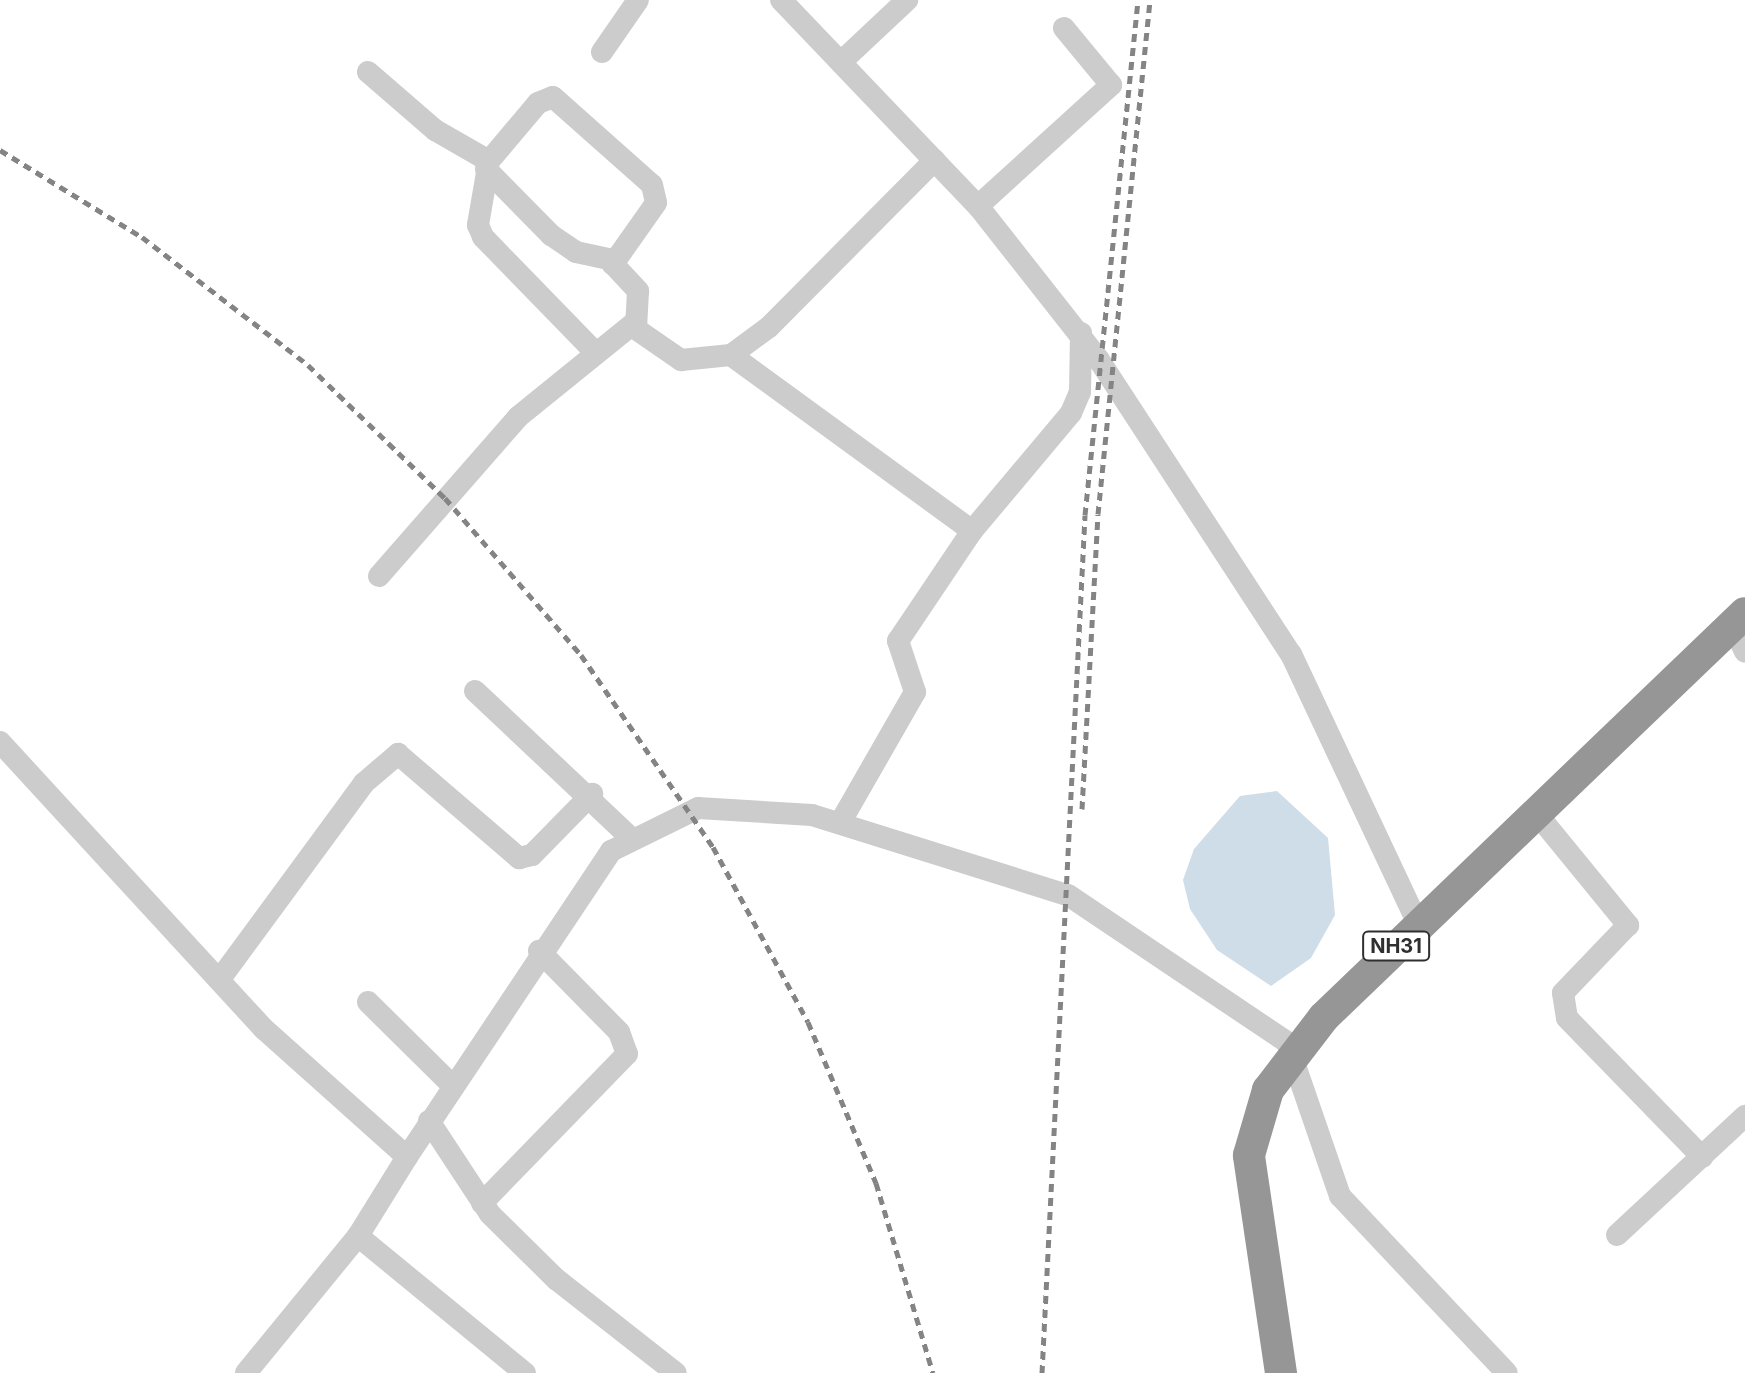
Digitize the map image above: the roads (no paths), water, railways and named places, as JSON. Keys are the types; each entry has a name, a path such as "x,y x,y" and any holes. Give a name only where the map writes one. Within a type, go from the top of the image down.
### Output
{"highway":[{"name":"NH31","path":"1281,1373 1249,1155 1268,1090 1294,1049 1418,924 1741,631"}],"street":[{"path":"602,52 638,0"},
{"path":"781,0 978,206 1081,333 1291,654 1418,924"},
{"path":"841,62 907,0"},
{"path":"978,206 1111,85 1064,28"},
{"path":"368,72 435,130 487,165 551,235 576,252 613,260 638,291 633,324 518,417 379,576"},
{"path":"595,352 483,237 487,165 538,103 560,102 658,191 613,260"},
{"path":"731,355 935,160"},
{"path":"633,324 667,356 731,355 972,531"},
{"path":"840,823 915,692 898,641 972,531 1071,413 1080,392 1081,333"},
{"path":"475,691 592,794 632,839"},
{"path":"0,742 325,1089 407,1157"},
{"path":"220,979 356,794 398,754 519,858 532,855 592,794"},
{"path":"246,1373 358,1236 452,1085 588,878 632,839 670,817 729,805 840,823 1077,899 1294,1049 1340,1196 1507,1373"},
{"path":"1537,814 1628,925 1563,993 1567,1018 1702,1157"},
{"path":"482,1203 627,1054 619,1032 539,951"},
{"path":"368,1002 452,1085"},
{"path":"1617,1235 1745,1116"},
{"path":"429,1121 482,1203 556,1279 676,1373"},
{"path":"358,1236 525,1373"}],"railway":[{"path":"1042,1373 1085,515 1138,0"},
{"path":"1082,809 1098,514 1150,0"},
{"path":"0,150 142,237 308,365 445,498 581,655 713,847 808,1022 876,1183 933,1373"}]}
